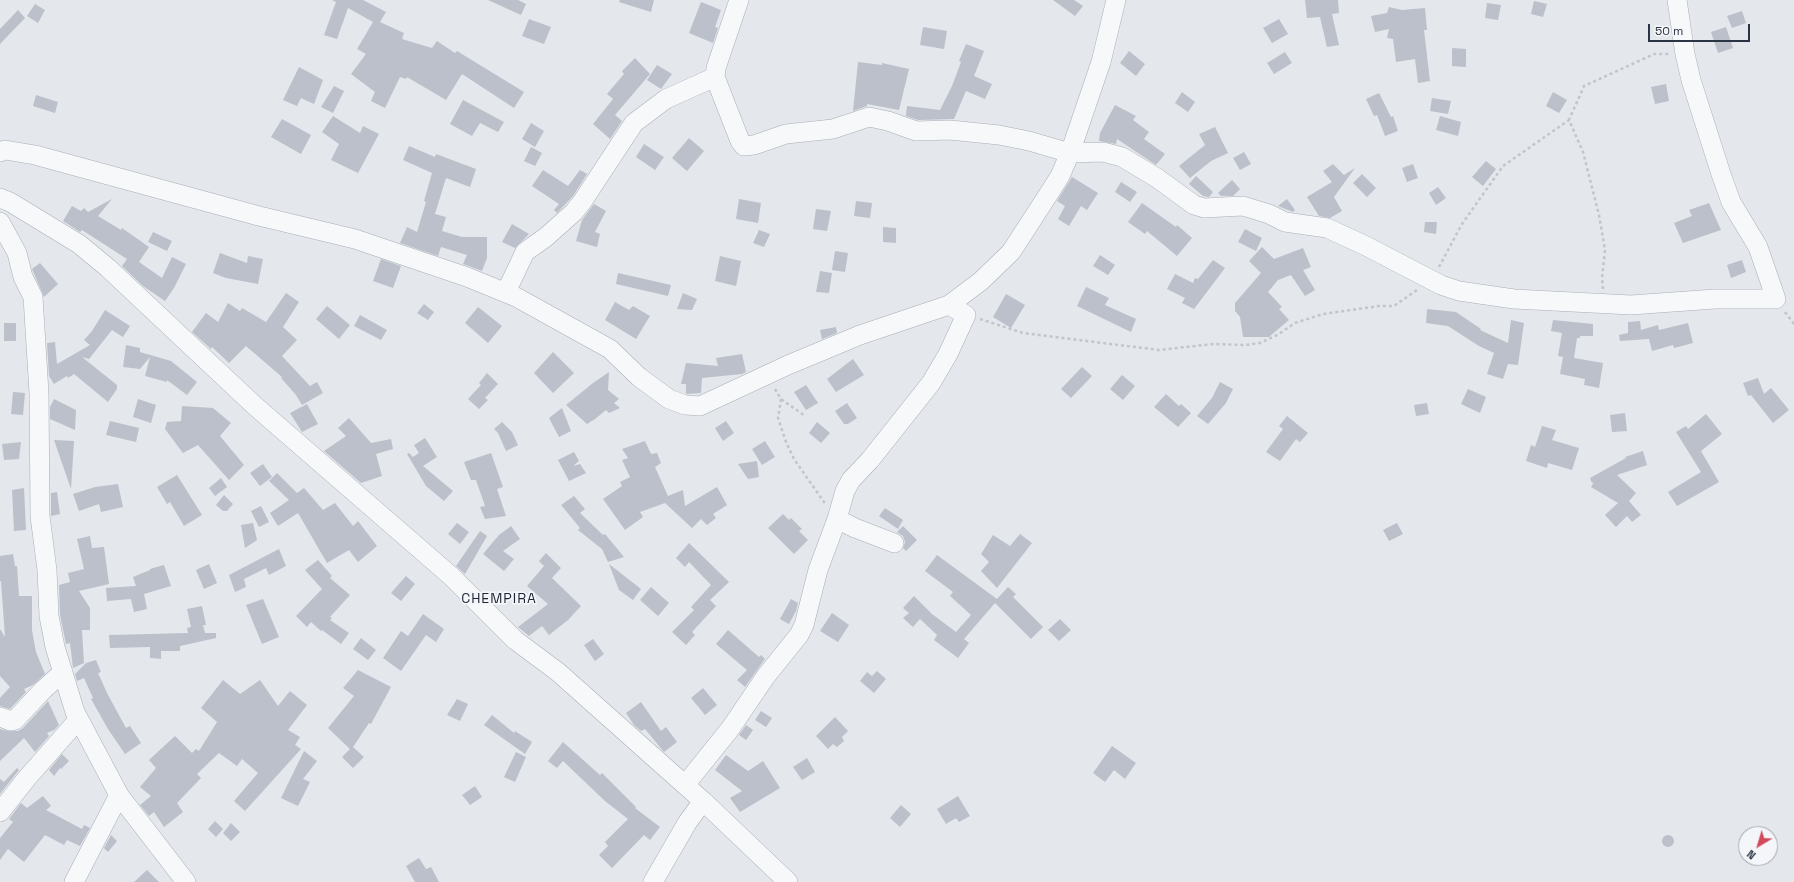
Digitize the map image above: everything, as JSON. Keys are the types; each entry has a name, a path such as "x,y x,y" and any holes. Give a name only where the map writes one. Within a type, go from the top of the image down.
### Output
{"street":[{"path":"739,0 716,68 715,77 740,141 744,146 754,145 786,134 833,129 869,117 888,121 916,131 950,130 999,135 1029,141 1070,154 1103,152 1122,157 1157,178 1194,205 1204,208 1243,206 1269,214 1285,222 1327,228 1372,249 1441,285 1458,291 1514,298 1631,305 1715,299 1776,299 1758,247 1731,202 1725,186 1691,80 1685,54 1677,0"},
{"path":"0,152 5,150 35,155 259,216 355,239 467,277 506,292 610,349 639,377 669,399 692,407 700,406 788,365 860,335 949,305 981,281 1011,252 1060,176 1070,154 1101,62 1116,0"},
{"path":"506,292 525,252 546,237 574,212 634,123 666,99 715,77"},
{"path":"0,198 23,210 79,244 108,268 255,406 451,576 514,640 558,672 703,801 788,882"},
{"path":"0,222 17,253 21,273 33,297 39,394 40,516 47,570 49,616 53,641 78,720 119,795 186,882"},
{"path":"685,785 730,729 766,676 799,635 804,625 818,570 837,519 840,503 851,480 870,460 931,382 948,354 966,315 949,305"},
{"path":"837,519 855,528 894,543"},
{"path":"0,717 11,721 16,720 43,690 64,672"},
{"path":"0,812 27,778 78,720"},
{"path":"74,882 119,795"},
{"path":"653,882 687,823 703,801"}],"path":[{"path":"1438,268 1462,224 1503,166 1569,120 1584,86 1654,54 1685,54"},
{"path":"1569,120 1583,152 1599,215 1604,250 1602,278 1604,290"},
{"path":"966,315 1023,333 1159,350 1213,344 1230,346 1260,343 1277,335 1295,323 1323,314 1379,306 1394,306"},
{"path":"805,416 781,398 778,418 794,459 837,519"}],"building":[{"path":"332,0 363,0 386,12 380,22 404,33 402,39 432,48 437,41 455,53 457,51 524,92 514,108 462,74 446,100 407,77 406,79 400,77 385,108 371,101 375,92 351,74 366,54 357,49 373,22 348,8 337,39 324,35 336,2"},
{"path":"488,0 518,0 526,4 521,15"},
{"path":"620,0 654,0 651,12 619,2"},
{"path":"1053,0 1074,0 1083,6 1075,16"},
{"path":"1305,0 1338,0 1339,13 1332,14 1339,45 1327,47 1320,17 1307,18"},
{"path":"1534,1 1547,4 1543,17 1531,14"},
{"path":"701,2 721,10 715,27 718,28 713,43 689,33"},
{"path":"1487,3 1501,5 1498,20 1485,18"},
{"path":"35,4 45,10 38,23 27,16"},
{"path":"1389,7 1402,10 1425,8 1427,30 1424,30 1430,81 1418,83 1415,59 1396,62 1393,39 1387,38 1389,29 1375,32 1371,16 1387,13"},
{"path":"18,10 25,18 0,44 0,29"},
{"path":"1742,11 1746,23 1732,28 1727,16"},
{"path":"529,19 551,27 544,44 522,36"},
{"path":"1279,19 1288,34 1272,43 1263,28"},
{"path":"923,27 947,31 944,49 920,45"},
{"path":"1726,27 1733,48 1718,53 1711,32"},
{"path":"966,44 984,51 974,76 992,84 985,99 966,91 954,119 918,120 906,116 907,106 940,110 952,86 961,62 959,61"},
{"path":"1452,48 1466,49 1466,67 1452,66"},
{"path":"1129,51 1145,64 1136,76 1120,63"},
{"path":"1285,52 1292,63 1274,74 1267,63"},
{"path":"635,58 650,74 615,115 622,121 610,139 593,124 613,99 607,94 624,74 622,71"},
{"path":"858,62 882,65 882,63 909,69 899,110 867,104 867,106 853,111"},
{"path":"657,65 672,74 661,89 647,80"},
{"path":"299,67 323,80 314,104 301,98 297,106 283,100"},
{"path":"1666,84 1669,101 1655,104 1651,87"},
{"path":"334,86 344,91 333,113 321,107"},
{"path":"1182,92 1195,102 1188,112 1175,103"},
{"path":"1553,92 1567,100 1559,113 1546,106"},
{"path":"1379,93 1391,117 1393,116 1398,131 1385,136 1377,115 1374,116 1366,99"},
{"path":"36,95 58,102 55,113 33,106"},
{"path":"1432,98 1451,101 1448,114 1430,111"},
{"path":"463,100 504,122 498,132 480,123 472,136 450,124"},
{"path":"1115,105 1136,116 1133,120 1149,132 1144,139 1165,154 1156,165 1117,139 1116,144 1099,141 1100,133"},
{"path":"333,116 360,133 363,126 379,134 358,173 331,160 339,144 322,132"},
{"path":"1440,116 1461,122 1458,136 1436,130"},
{"path":"282,119 311,135 301,154 271,137"},
{"path":"531,123 544,131 535,147 522,139"},
{"path":"1215,127 1228,153 1211,161 1190,178 1179,166 1205,145 1199,134"},
{"path":"689,138 704,151 687,171 672,158"},
{"path":"644,144 664,157 655,170 636,157"},
{"path":"409,146 435,157 436,154 476,169 470,187 446,178 435,214 446,217 442,231 462,237 487,237 487,258 482,271 463,264 467,255 441,247 438,256 400,243 407,227 417,232 426,202 424,201 432,173 403,160"},
{"path":"531,147 542,153 535,166 524,161"},
{"path":"1244,152 1251,164 1240,170 1233,158"},
{"path":"1486,161 1496,169 1483,186 1472,177"},
{"path":"1333,164 1344,175 1355,168 1334,197 1342,211 1330,218 1319,216 1307,197 1332,182 1323,171"},
{"path":"1413,164 1418,178 1407,182 1402,168"},
{"path":"543,170 568,186 580,170 587,174 573,196 557,213 554,210 559,204 532,186"},
{"path":"1362,174 1376,188 1367,197 1353,183"},
{"path":"1196,176 1213,192 1209,197 1203,196 1189,184"},
{"path":"1072,177 1098,193 1087,210 1081,206 1069,226 1058,219 1065,206 1057,201"},
{"path":"1232,180 1240,189 1233,196 1221,196 1218,193"},
{"path":"1121,182 1137,192 1130,202 1115,192"},
{"path":"1438,187 1446,198 1436,205 1429,193"},
{"path":"112,199 98,216 121,230 122,228 149,247 139,262 162,278 172,257 186,264 174,288 165,301 143,286 122,266 127,259 82,230 80,232 63,221 72,206 81,211 84,208 88,212"},
{"path":"739,199 761,203 758,223 736,219"},
{"path":"1287,199 1295,210 1293,212 1278,206"},
{"path":"856,201 872,203 870,218 854,216"},
{"path":"1142,203 1176,227 1177,225 1192,238 1177,256 1147,231 1145,234 1128,222"},
{"path":"1709,203 1721,230 1683,243 1674,223 1692,216 1689,210"},
{"path":"594,204 606,211 595,232 600,234 597,247 576,241 582,220"},
{"path":"816,209 831,211 827,231 813,229"},
{"path":"1425,222 1437,222 1436,234 1424,232"},
{"path":"512,224 529,234 515,248 502,242"},
{"path":"883,227 896,228 896,243 883,242"},
{"path":"1245,229 1262,238 1256,251 1238,242"},
{"path":"759,230 770,234 764,247 753,243"},
{"path":"153,232 172,241 167,251 148,242"},
{"path":"1262,247 1274,259 1303,248 1311,267 1303,270 1315,290 1305,296 1291,275 1278,280 1268,292 1282,307 1279,309 1289,320 1269,337 1243,337 1240,317 1235,311 1235,303 1261,273 1249,261"},
{"path":"835,251 848,253 845,272 832,270"},
{"path":"220,253 247,263 248,256 263,259 258,284 226,278 213,273"},
{"path":"1100,255 1115,265 1108,275 1093,266"},
{"path":"720,256 741,261 736,286 715,281"},
{"path":"381,259 401,266 393,288 373,281"},
{"path":"1213,260 1225,268 1194,309 1182,303 1185,298 1167,289 1175,274 1193,283 1195,278 1198,279"},
{"path":"1742,260 1746,272 1731,278 1727,265"},
{"path":"40,263 58,284 44,297 32,269"},
{"path":"820,271 832,273 829,293 816,292"},
{"path":"618,273 671,285 668,296 616,284"},
{"path":"1086,287 1109,298 1105,305 1136,319 1131,332 1077,306"},
{"path":"286,293 299,302 283,327 297,340 282,356 310,386 317,382 323,393 302,405 296,395 281,378 282,377 246,346 229,363 212,347 211,349 192,332 206,313 218,322 228,303 240,311 242,308 266,322"},
{"path":"683,293 697,299 692,310 677,309"},
{"path":"1006,294 1025,305 1011,328 993,317"},
{"path":"615,302 629,310 633,306 650,316 636,339 605,320"},
{"path":"424,304 434,312 428,320 417,313"},
{"path":"327,306 350,325 339,339 316,319"},
{"path":"478,307 502,326 488,343 465,323"},
{"path":"1427,309 1456,312 1481,329 1480,330 1508,343 1511,320 1524,323 1518,365 1508,364 1503,379 1487,374 1494,353 1479,346 1448,326 1426,323"},
{"path":"105,310 130,326 123,337 112,330 89,359 82,357 117,385 117,389 108,402 74,374 68,378 67,376 54,384 49,376 47,343 55,342 57,364 90,345 84,340 92,331"},
{"path":"360,315 387,330 381,340 354,326"},
{"path":"1553,320 1593,324 1593,336 1580,336 1580,338 1577,338 1574,358 1603,363 1599,388 1584,385 1585,379 1560,374 1563,357 1558,356 1562,333 1551,331"},
{"path":"1640,321 1641,330 1658,325 1659,330 1688,323 1693,343 1674,348 1673,345 1652,351 1649,339 1620,341 1619,335 1628,333 1628,322"},
{"path":"4,323 16,323 16,341 4,341"},
{"path":"836,327 837,333 822,339 820,330"},
{"path":"126,345 140,348 140,352 171,361 197,382 187,395 167,380 167,382 145,376 150,357 140,369 123,367"},
{"path":"553,352 574,373 553,393 534,373"},
{"path":"742,354 746,372 742,374 702,378 701,393 686,394 686,384 681,384 686,363 718,366 716,358"},
{"path":"853,359 864,375 836,392 827,379"},
{"path":"1082,367 1092,376 1071,398 1061,389"},
{"path":"609,372 608,390 619,399 614,403 620,408 609,413 606,410 587,424 566,405"},
{"path":"487,373 498,384 485,398 488,400 479,409 468,399 481,385 479,383"},
{"path":"1122,375 1135,386 1123,400 1110,389"},
{"path":"1758,378 1764,394 1771,388 1789,410 1773,423 1751,395 1748,396 1743,383"},
{"path":"1220,382 1233,389 1226,403 1208,424 1197,416 1212,398"},
{"path":"806,385 818,403 806,410 794,392"},
{"path":"1468,389 1486,397 1480,413 1461,404"},
{"path":"13,392 25,393 23,415 11,414"},
{"path":"1166,394 1179,406 1181,404 1191,413 1178,427 1154,407"},
{"path":"54,399 76,410 75,430 50,419 50,407"},
{"path":"138,399 156,405 151,423 133,417"},
{"path":"847,403 857,418 848,424 844,424 835,411"},
{"path":"1427,403 1429,414 1416,416 1414,405"},
{"path":"307,404 318,424 302,432 290,413"},
{"path":"182,406 213,408 231,423 220,436 244,465 229,480 198,445 183,453 165,429 167,422 181,421"},
{"path":"562,408 571,431 559,437 549,418"},
{"path":"1625,413 1627,431 1612,432 1610,415"},
{"path":"1706,414 1722,434 1701,451 1719,482 1677,506 1668,492 1701,472 1676,432 1686,426 1688,429"},
{"path":"1287,416 1308,433 1300,442 1296,439 1280,461 1266,452 1283,429 1279,426"},
{"path":"349,418 371,443 391,439 393,449 376,454 382,476 361,483 324,451 346,436 338,428"},
{"path":"110,421 139,428 136,442 106,435"},
{"path":"726,421 734,433 723,441 715,428"},
{"path":"502,422 512,432 518,445 506,451 498,433 494,429"},
{"path":"817,422 830,433 821,443 809,433"},
{"path":"1542,426 1556,430 1552,440 1579,448 1572,470 1548,463 1547,468 1526,461 1531,445 1535,447"},
{"path":"425,438 437,457 423,466 453,491 444,501 426,486 407,454 409,453 413,457 419,453 414,445"},
{"path":"54,440 74,441 71,489"},
{"path":"645,441 651,454 657,453 661,463 655,467 668,496 683,490 685,506 717,487 727,505 713,514 716,518 707,525 701,519 692,528 665,503 640,512 643,517 625,530 603,499 622,486 620,482 630,477 622,460 628,458 622,449"},
{"path":"765,441 775,457 762,465 752,449"},
{"path":"21,442 19,459 4,460 2,444"},
{"path":"1643,451 1647,465 1617,475 1636,493 1629,501 1641,515 1632,522 1627,516 1616,527 1605,515 1618,503 1591,487 1594,482 1592,483 1590,478 1626,458 1625,457"},
{"path":"574,452 579,461 573,466 580,464 586,473 569,481 558,460"},
{"path":"491,453 503,487 497,489 506,516 485,519 480,507 485,506 476,480 471,480 464,462"},
{"path":"757,461 759,477 748,479 738,464"},
{"path":"263,464 272,477 260,486 250,473"},
{"path":"277,473 297,493 304,488 323,510 335,503 353,526 358,521 377,546 358,562 349,550 327,563 298,513 278,526 270,513 289,500 269,481"},
{"path":"177,475 202,515 184,526 170,502 167,504 157,487"},
{"path":"221,478 227,487 215,496 209,488"},
{"path":"118,484 123,507 101,512 99,504 79,511 73,494 95,487"},
{"path":"24,488 26,530 14,531 12,490"},
{"path":"57,492 60,514 51,516 51,493"},
{"path":"224,495 233,504 227,511 223,511 216,505"},
{"path":"574,496 585,509 580,513 603,535 605,534 624,557 608,562 602,549 578,530 580,528 561,505"},
{"path":"261,506 269,522 259,527 251,511"},
{"path":"885,508 903,520 898,529 879,516"},
{"path":"783,514 789,520 791,518 802,529 799,531 808,540 794,554 768,528"},
{"path":"253,523 257,540 245,548 241,525"},
{"path":"457,523 469,532 460,544 448,534"},
{"path":"1397,523 1403,534 1389,541 1383,530"},
{"path":"511,526 520,539 503,551 514,559 504,571 483,554 499,535"},
{"path":"903,526 917,540 906,551 903,548 905,542 903,536 897,532"},
{"path":"480,531 487,536 465,574 456,566"},
{"path":"1020,534 1032,543 997,588 981,571 989,562 981,554 993,535 1010,546"},
{"path":"90,536 92,548 104,547 109,584 79,591 90,608 90,630 82,630 84,663 73,668 70,643 66,644 60,615 59,585 70,582 68,573 84,569 77,539"},
{"path":"689,543 729,582 710,600 716,606 692,632 695,635 686,645 672,632 694,610 691,607 711,585 689,562 685,567 676,558"},
{"path":"279,549 286,566 269,575 266,568 244,579 246,587 235,592 229,575"},
{"path":"546,553 561,568 552,578 581,606 568,620 549,635 542,626 529,636 518,627 548,604 527,586 544,566 539,561"},
{"path":"13,554 15,566 17,566 19,596 32,596 32,630 36,652 45,674 33,685 24,689 26,692 10,709 0,706 0,698 10,687 0,676 0,629 5,637 0,581 0,556"},
{"path":"937,555 997,599 1008,587 1016,594 1013,597 1043,627 1031,639 995,603 964,639 969,643 958,658 934,640 937,635 920,619 913,627 903,618 909,613 903,608 914,596 932,614 956,632 971,615 950,596 953,592 925,571"},
{"path":"318,560 332,576 330,578 350,595 330,617 332,618 330,620 349,633 341,644 322,630 321,631 311,622 307,627 296,616 322,589 305,570"},
{"path":"209,564 217,583 204,589 196,570"},
{"path":"609,564 641,589 633,600 619,590"},
{"path":"164,565 171,586 144,594 147,609 134,612 131,599 107,601 106,588 136,586 133,577 150,569"},
{"path":"406,576 415,584 401,601 391,593"},
{"path":"651,587 669,603 658,616 640,600"},
{"path":"263,599 279,637 262,644 246,605"},
{"path":"791,599 798,603 796,611 789,624 780,619"},
{"path":"202,606 206,625 203,625 205,633 216,633 216,638 180,646 180,651 161,651 161,659 150,658 150,647 110,648 109,635 188,633 187,628 191,627 187,609"},
{"path":"832,613 849,625 838,642 820,631"},
{"path":"423,614 444,629 436,642 426,635 401,671 383,658 401,631 408,636"},
{"path":"1060,619 1071,630 1059,641 1048,630"},
{"path":"728,630 759,657 761,655 765,659 745,687 737,680 747,670 716,644"},
{"path":"361,638 376,650 368,660 353,649"},
{"path":"593,639 604,654 595,661 584,645"},
{"path":"96,660 101,672 98,673 107,693 126,728 130,726 141,743 125,754 108,729 91,699 93,698 84,678 77,681 75,674 86,663"},
{"path":"358,670 391,687 371,724 369,723 353,747 364,757 353,768 342,757 350,749 328,728 354,696 343,688"},
{"path":"877,671 886,679 874,693 860,681 867,672 872,676"},
{"path":"223,680 240,694 260,680 278,706 290,691 307,705 288,730 300,737 295,745 301,749 245,811 234,801 258,773 242,759 237,766 219,753 197,774 201,778 177,803 183,812 164,827 154,812 149,816 140,805 151,796 140,787 156,768 149,760 175,736 192,753 196,749 199,751 217,722 201,708"},
{"path":"703,688 717,705 705,715 691,698"},
{"path":"457,699 468,704 460,721 447,715"},
{"path":"48,701 59,725 54,730 47,733 49,736 35,752 24,738 0,761 0,729 18,731 23,728"},
{"path":"641,702 661,731 666,727 677,742 664,752 645,729 641,731 634,725 626,713"},
{"path":"761,711 772,718 766,727 755,720"},
{"path":"492,715 514,733 515,731 532,742 525,754 484,725"},
{"path":"835,717 848,731 842,737 844,741 837,747 833,744 828,749 816,736"},
{"path":"746,725 753,730 746,740 739,735"},
{"path":"563,742 600,775 602,773 636,807 635,808 660,827 650,840 644,835 612,868 599,855 608,846 605,842 628,819 605,801 563,761 557,768 548,761"},
{"path":"1112,746 1136,763 1125,779 1114,770 1105,782 1093,773"},
{"path":"304,751 317,761 303,779 310,782 298,806 281,798"},
{"path":"516,752 526,757 515,782 504,777"},
{"path":"62,754 69,761 61,769 60,768 54,776 49,770"},
{"path":"726,755 748,771 763,761 780,788 740,812 730,798 742,791 715,770"},
{"path":"807,758 815,772 802,780 793,767"},
{"path":"17,768 19,770 0,794 0,779 4,782"},
{"path":"475,786 482,797 470,805 462,795"},
{"path":"43,796 51,806 46,810 82,829 84,825 90,828 80,846 67,840 64,845 45,835 24,862 8,849 0,860 0,838 13,822 9,819 21,803 27,808"},
{"path":"958,796 970,816 959,822 956,818 946,824 937,809"},
{"path":"901,805 911,814 900,827 890,818"},
{"path":"215,821 223,829 216,837 208,829"},
{"path":"231,823 240,832 231,841 223,833"},
{"path":"111,835 117,841 108,852 104,848"},
{"path":"1670,835 1673,836 1673,846 1666,847 1663,846 1662,839 1663,836"},
{"path":"419,858 426,869 431,867 439,882 415,882 406,866"},
{"path":"147,870 159,882 134,882"}],"district":[{"name":"CHEMPIRA","path":"499,599"}]}
